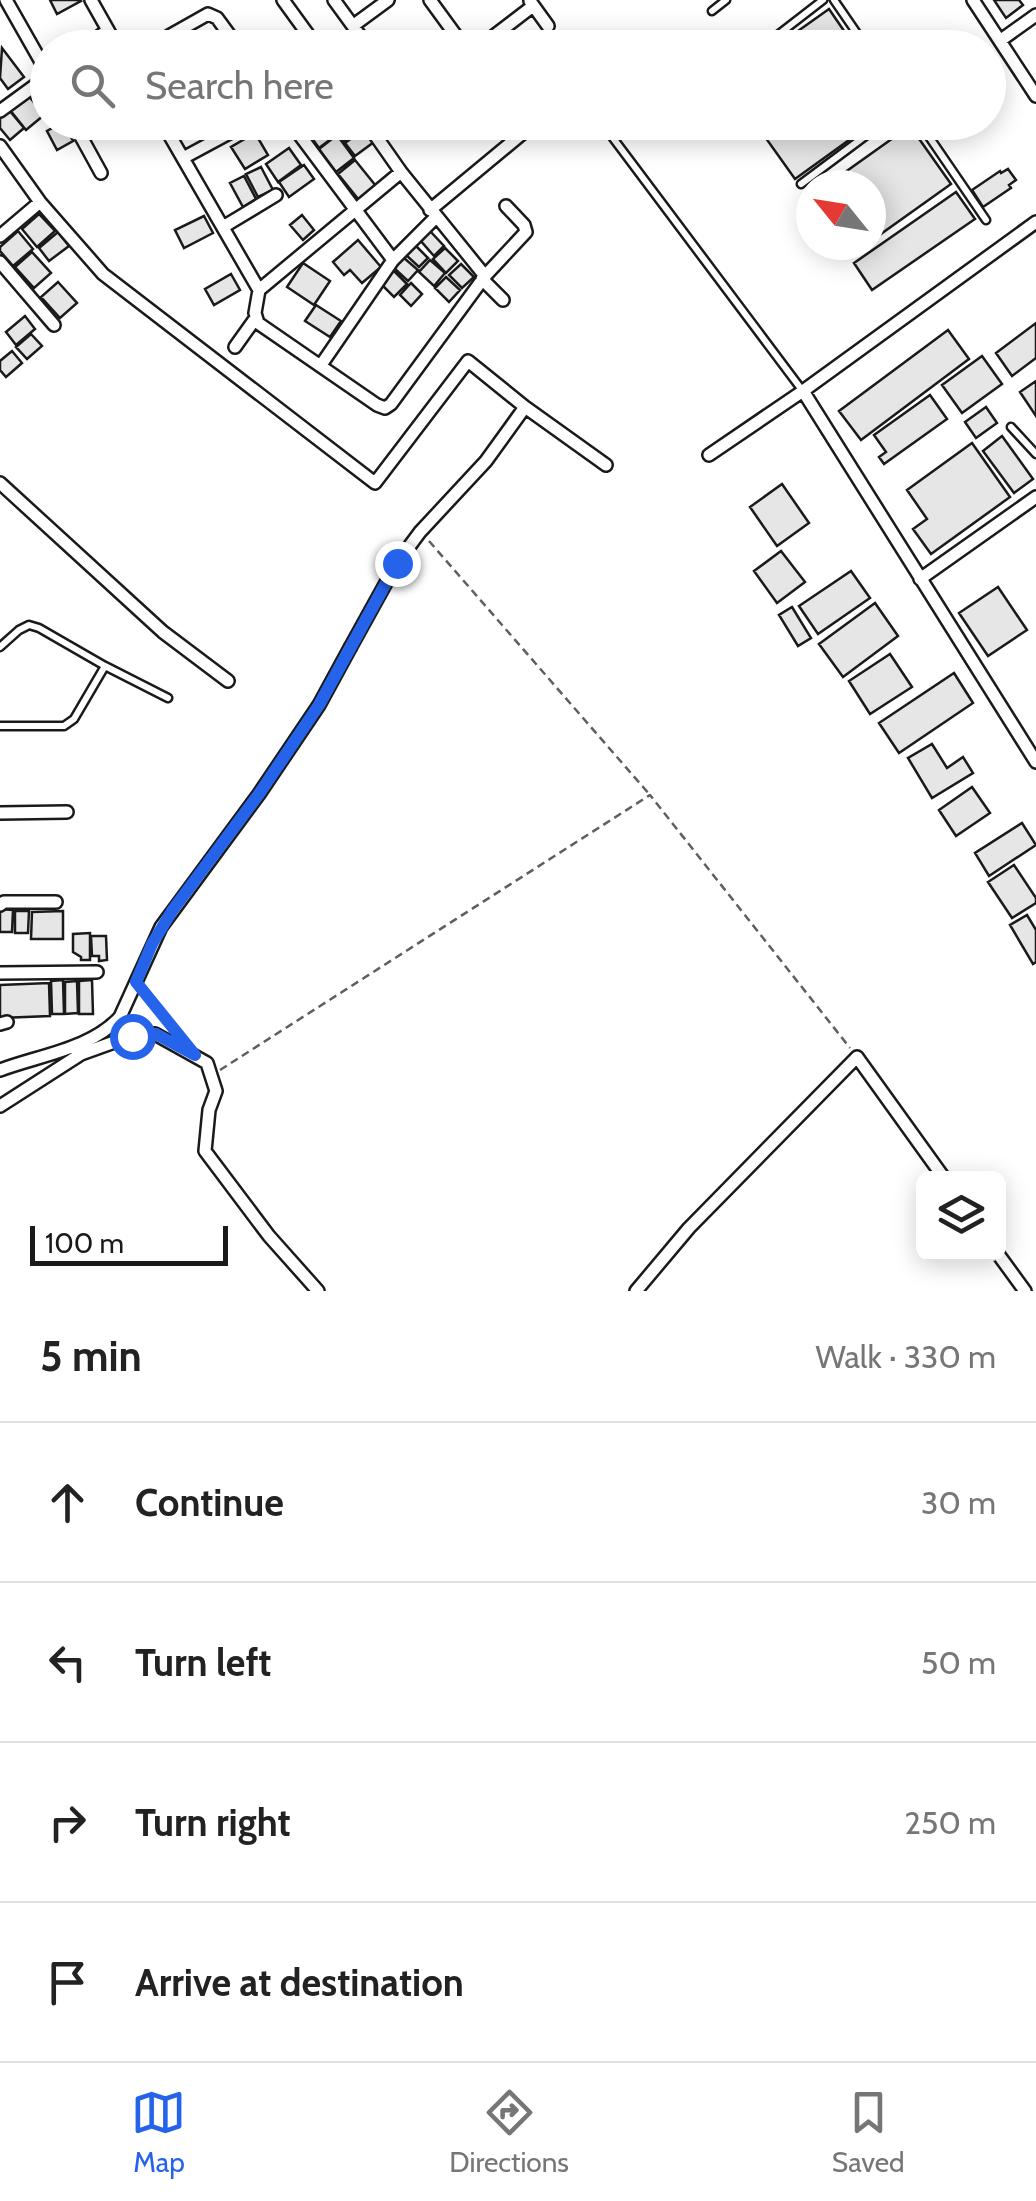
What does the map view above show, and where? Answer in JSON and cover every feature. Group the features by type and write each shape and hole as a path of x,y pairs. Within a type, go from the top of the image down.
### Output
{"street":[{"path":"6,0 30,43"},
{"path":"91,0 108,30"},
{"path":"283,0 305,30"},
{"path":"334,0 357,30"},
{"path":"354,25 388,0"},
{"path":"430,0 452,30"},
{"path":"973,0 994,30"},
{"path":"499,30 531,3 548,26"},
{"path":"180,30 208,14 225,30"},
{"path":"1006,36 1036,14"},
{"path":"1006,48 1036,96"},
{"path":"0,112 30,89"},
{"path":"84,140 101,173"},
{"path":"172,140 259,290 255,318 235,348"},
{"path":"182,158 217,140"},
{"path":"303,140 392,260"},
{"path":"379,140 503,300"},
{"path":"321,366 392,260 433,214 516,140"},
{"path":"0,146 40,202 103,274 375,483 468,361 606,465"},
{"path":"259,290 401,172"},
{"path":"222,227 276,196"},
{"path":"0,236 40,202"},
{"path":"255,318 385,408 483,278 526,232 506,206"},
{"path":"709,455 1036,222"},
{"path":"0,262 54,325"},
{"path":"803,391 1036,762"},
{"path":"0,1070 90,1040 120,1017 161,928 319,705 397,563 420,532 486,461 525,406"},
{"path":"0,483 163,632 228,681"},
{"path":"920,580 1036,497"},
{"path":"0,813 67,812"},
{"path":"0,905 56,902"},
{"path":"0,974 97,972"},
{"path":"0,1106 81,1054 132,1036 156,1034 195,1055 207,1063 216,1091 209,1110 205,1151 318,1291"},
{"path":"636,1291 689,1228 857,1057 939,1171"},
{"path":"1003,1261 1024,1291"}],"lane":[{"path":"712,11 726,0"},
{"path":"784,30 823,0"},
{"path":"834,0 855,30"},
{"path":"615,140 803,391"},
{"path":"820,170 860,140"},
{"path":"931,140 986,220"},
{"path":"1012,426 1036,454"},
{"path":"0,648 29,625 168,698"},
{"path":"0,726 64,726 74,719 105,666"}],"path":[{"path":"420,532 650,796 857,1057"},
{"path":"205,872 258,788"},
{"path":"211,1076 650,796"},
{"path":"136,982 195,1055"}],"building":[{"path":"50,0 80,0 81,1 57,14"},
{"path":"994,0 1019,0 1023,5 1006,18"},
{"path":"829,9 843,30 799,30"},
{"path":"2,48 24,77 8,89 0,78"},
{"path":"28,95 30,127 26,130 10,110"},
{"path":"9,110 24,128 10,140 0,128 0,118"},
{"path":"52,140 72,140 73,141 57,150"},
{"path":"243,140 259,140 268,155 245,169 231,147"},
{"path":"313,140 330,140 319,148"},
{"path":"331,140 341,140 354,158 336,172 319,149"},
{"path":"349,140 374,142 355,156 345,143"},
{"path":"767,140 849,140 807,170 796,170 796,178"},
{"path":"890,140 920,140 951,184 886,230 886,170 848,170"},
{"path":"289,148 301,165 278,182 266,164"},
{"path":"355,160 376,186 359,200 338,174"},
{"path":"304,165 314,179 289,197 279,182"},
{"path":"261,167 273,190 258,197 246,174"},
{"path":"1008,169 1016,180 1009,185 1011,188 983,207 972,190"},
{"path":"244,176 256,199 243,207 230,183"},
{"path":"956,192 975,219 872,290 854,263 886,260 886,241"},
{"path":"39,214 55,231 37,247 22,229"},
{"path":"302,215 314,230 303,240 290,225"},
{"path":"204,216 213,233 184,248 175,230"},
{"path":"18,231 33,249 13,266 0,247"},
{"path":"430,231 444,246 434,256 420,240"},
{"path":"58,232 69,246 49,261 39,248"},
{"path":"358,240 381,267 362,283 350,270 344,275 333,262"},
{"path":"416,246 428,258 419,267 406,255"},
{"path":"445,248 458,261 446,273 433,259"},
{"path":"32,252 51,273 34,288 15,267"},
{"path":"404,258 418,270 408,281 394,268"},
{"path":"430,260 445,273 434,286 419,272"},
{"path":"303,263 330,281 314,305 287,287"},
{"path":"461,264 474,277 462,288 449,275"},
{"path":"392,269 407,284 394,297 379,282"},
{"path":"231,274 240,290 214,305 205,289"},
{"path":"446,277 460,290 449,302 435,288"},
{"path":"58,282 77,303 60,318 41,297"},
{"path":"411,283 422,294 411,306 400,295"},
{"path":"316,305 341,321 330,337 305,321"},
{"path":"25,316 35,329 16,345 6,332"},
{"path":"1036,323 1036,358 1012,376 996,353"},
{"path":"948,330 969,359 861,440 839,411"},
{"path":"31,334 42,346 27,359 16,347"},
{"path":"12,351 22,363 6,377 0,370 0,361"},
{"path":"982,356 1002,384 962,413 942,385"},
{"path":"1036,381 1036,416 1020,392"},
{"path":"930,395 947,419 884,464 879,457 886,452 874,435"},
{"path":"986,407 997,423 976,438 965,422"},
{"path":"1002,436 1033,479 1014,493 983,451"},
{"path":"972,443 1010,497 931,554 913,529 927,519 907,490"},
{"path":"782,484 809,523 777,546 750,507"},
{"path":"781,551 805,582 777,603 754,571"},
{"path":"851,571 870,598 818,634 799,606"},
{"path":"998,587 1027,630 988,656 959,613"},
{"path":"875,603 898,636 843,677 819,644"},
{"path":"792,607 811,638 798,646 779,615"},
{"path":"890,654 912,687 870,714 849,681"},
{"path":"954,673 973,703 899,753 879,723"},
{"path":"932,744 947,768 963,757 973,773 932,798 908,758"},
{"path":"972,787 990,813 956,836 939,810"},
{"path":"1022,823 1036,845 989,876 975,853"},
{"path":"1014,865 1036,903 1012,918 988,882"},
{"path":"0,909 13,910 12,932 0,932"},
{"path":"15,911 29,911 28,933 15,933"},
{"path":"63,911 63,939 31,939 32,912"},
{"path":"1027,915 1036,930 1033,964 1010,925"},
{"path":"90,933 90,960 81,960 73,952 73,934"},
{"path":"91,936 106,936 107,960 99,961 99,956 92,956"},
{"path":"63,980 64,1014 52,1014 51,981"},
{"path":"92,980 93,1014 79,1014 79,981"},
{"path":"77,981 78,1013 65,1014 65,982"},
{"path":"49,983 50,1016 0,1018 0,985"}],"route":[{"path":"132,1036 156,1034 195,1055 136,982 172,911 319,705 397,563"}]}
